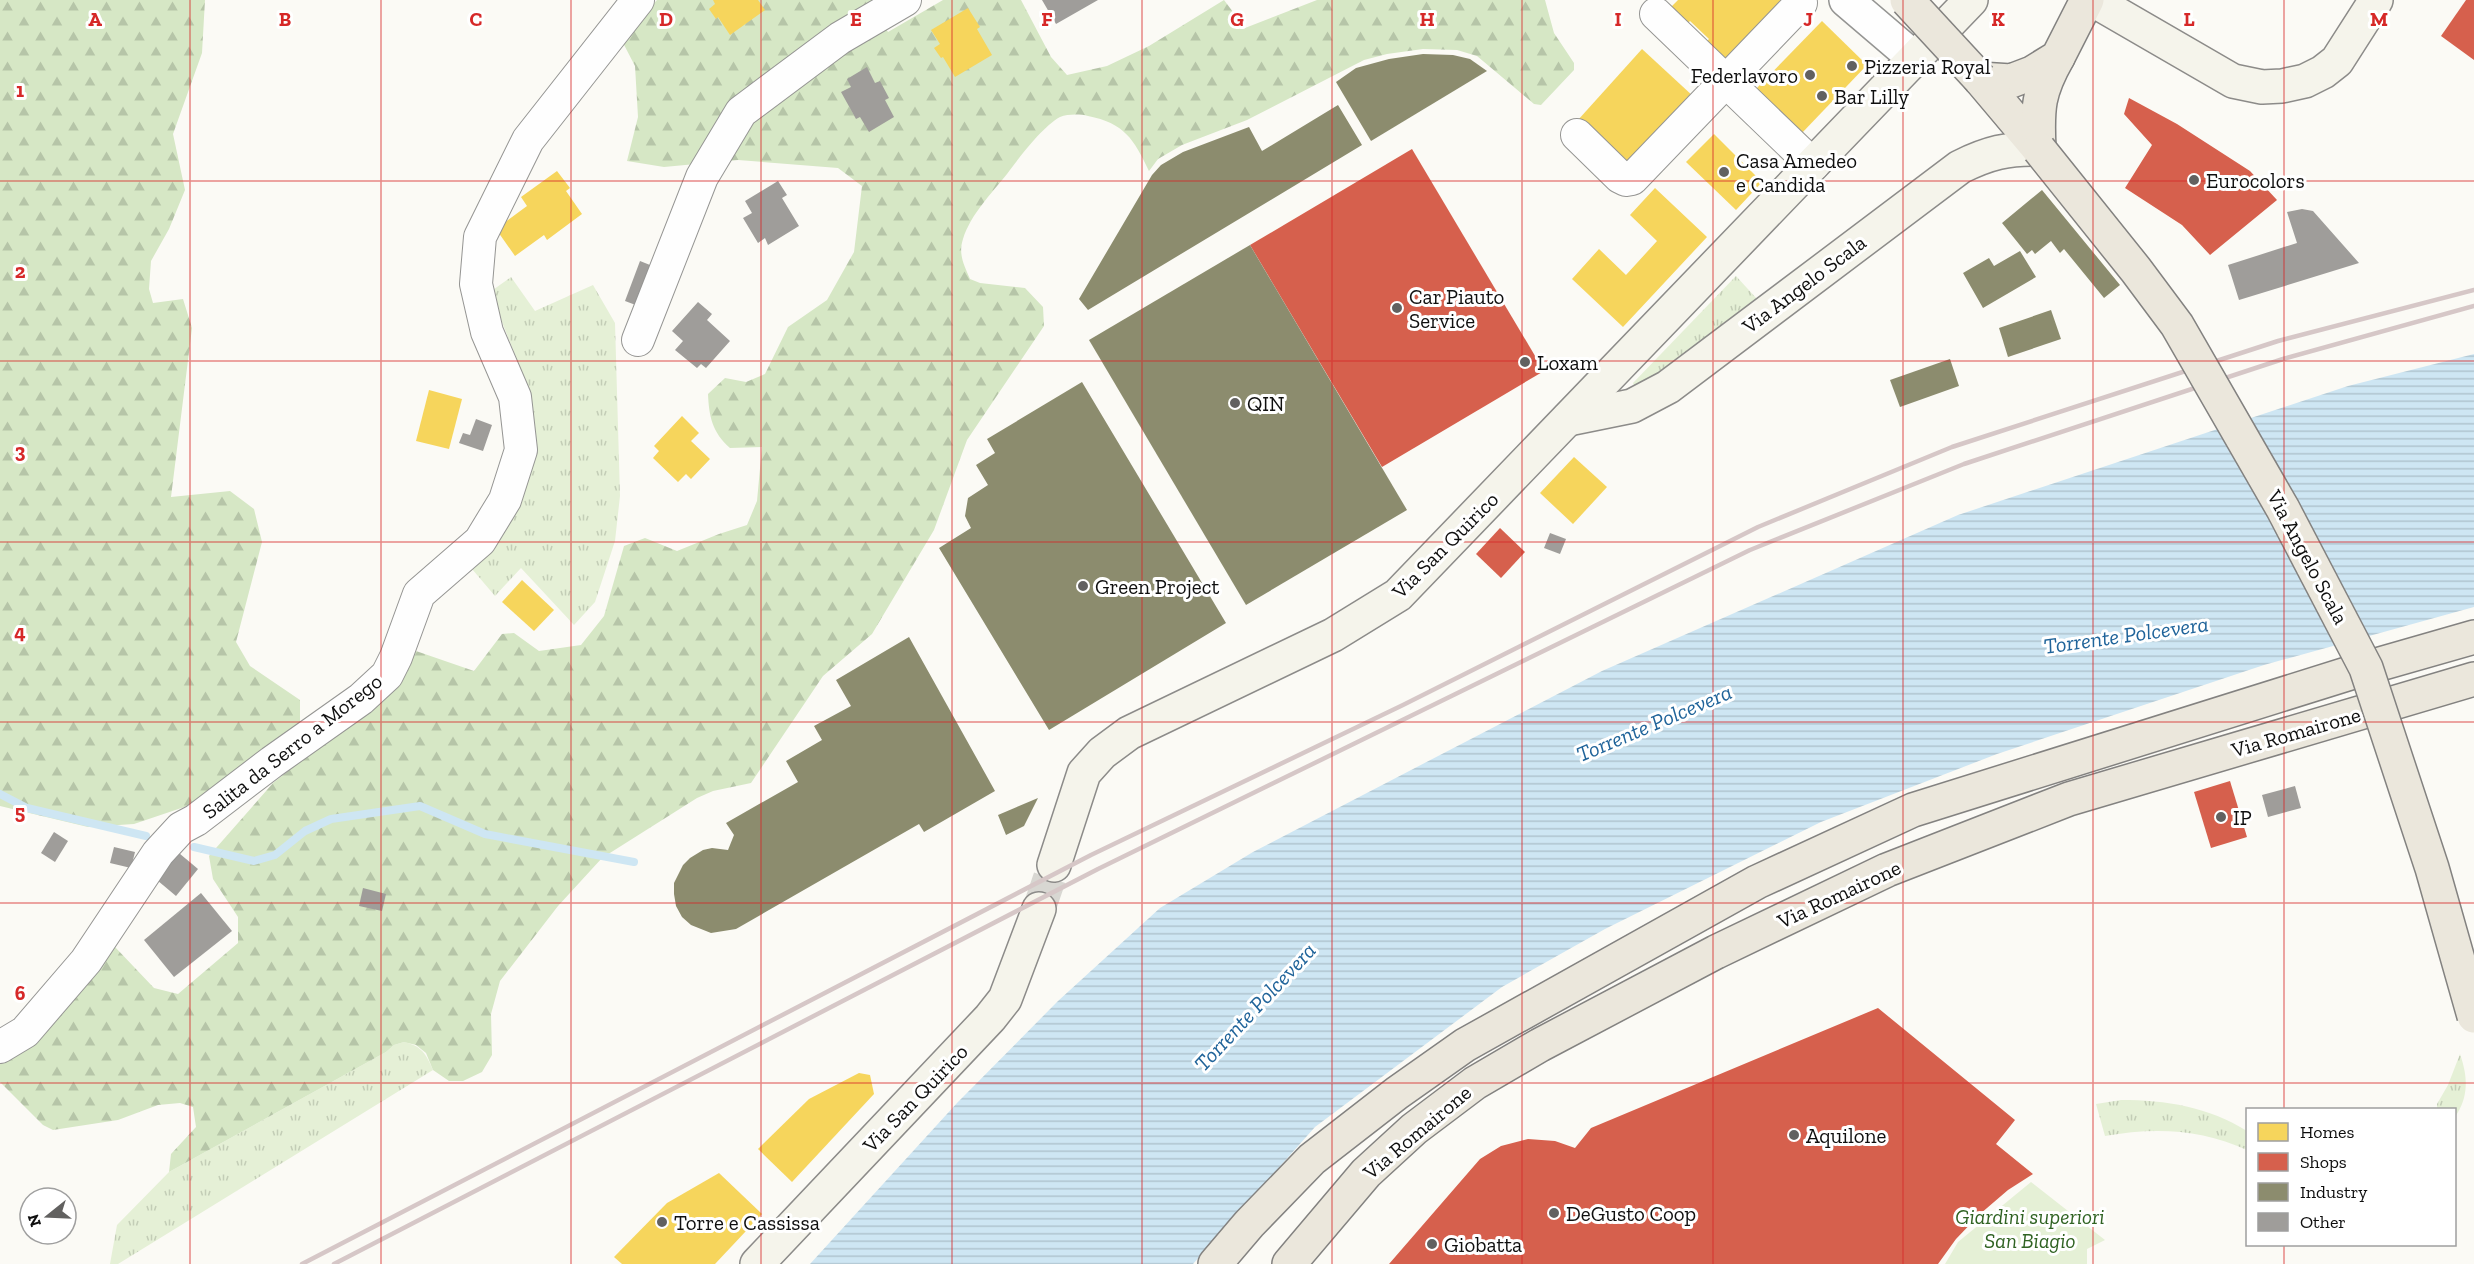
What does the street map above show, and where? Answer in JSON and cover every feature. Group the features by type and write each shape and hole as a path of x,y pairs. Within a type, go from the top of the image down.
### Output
{"main road":[{"name":"Via Angelo Scala","path":"1907,0 1980,79 2039,149 2177,325 2283,508 2366,668 2432,868 2474,1016"},
{"name":"Via San Quirico","path":"1054,865 1084,773 1102,753 1130,733 1333,634 1398,595 1971,0"},
{"path":"2039,149 2038,102 2045,79 2087,0"},
{"path":"2093,0 2233,81 2262,87 2283,86 2305,81 2323,72 2337,61 2376,0"},
{"path":"1980,79 2011,81 2058,57"},
{"name":"Via Angelo Scala","path":"1568,419 1632,406 1668,387 1960,167 1976,159 2011,148 2039,149"},
{"path":"1215,1264 1249,1224 1312,1159 1397,1093 1465,1045 1757,882 1913,810 2366,668 2474,637"},
{"name":"Via Romairone","path":"1289,1264 1366,1173 1414,1128 1476,1083 1540,1045 1716,952 1887,870 2069,799 2474,679"},
{"name":"Via San Quirico","path":"757,1264 990,1018 1005,999 1039,909"}],"street":[{"name":"Salita da Serro a Morego","path":"0,1047 25,1032 86,961 158,853 182,828 368,693 387,675 419,594 480,541 505,500 521,450 515,397 487,332 476,285 480,237 528,140 638,0"},
{"path":"638,340 702,177 741,112 840,38 905,0"},
{"path":"1846,0 1914,58"},
{"path":"1577,135 1620,177 1626,180 1632,179 1801,3"},
{"path":"1656,14 1813,165"}],"green space":[{"path":"0,0 205,0 202,53 173,134 185,190 169,229 151,261 149,289 153,303 183,299 192,328 171,497 230,491 254,509 262,542 236,642 250,666 300,700 300,729 205,800 134,824 88,827 0,806"},
{"path":"657,0 885,0 872,8 888,32 943,0 1021,0 1051,57 1067,75 1107,66 1149,46 1224,0 1245,28 1317,0 1545,0 1554,33 1574,63 1574,70 1541,105 1534,104 1477,56 1457,50 1423,49 1387,54 1364,60 1247,120 1182,145 1158,159 1149,171 1133,141 1111,123 1085,115 1060,117 1031,143 982,205 971,221 961,250 970,279 980,283 1025,288 1043,307 1044,326 967,440 934,530 872,634 823,676 751,783 713,791 697,798 602,858 558,906 500,981 491,1014 492,1055 482,1072 463,1081 449,1081 433,1070 426,1053 416,1045 404,1042 394,1045 386,1052 169,1172 171,1154 196,1127 193,1107 180,1103 158,1105 118,1120 53,1130 43,1125 0,1082 0,1060 103,954 115,947 154,988 178,994 238,943 238,917 213,879 209,856 273,783 385,694 416,651 474,671 502,634 514,633 539,651 581,645 604,616 624,546 645,538 677,551 747,525 757,501 762,447 730,448 715,430 709,409 708,394 725,378 746,382 765,374 788,327 827,300 854,252 862,186 838,168 738,160 664,167 627,161 638,117 635,66 621,39"},
{"path":"1736,276 1757,299 1653,386 1635,388 1633,383"},
{"path":"511,277 535,311 593,285 615,323 620,496 615,541 595,602 574,625 521,568 495,596 472,569 489,550 535,452 530,392 490,292"},
{"path":"404,1042 423,1051 433,1070 118,1264 110,1264 117,1225 169,1172 386,1052 394,1045"},
{"path":"2460,1054 2465,1071 2466,1087 2463,1102 2456,1115 2456,1108 2437,1108"},
{"path":"2121,1100 2154,1101 2187,1106 2218,1116 2246,1130 2246,1150 2213,1138 2178,1132 2142,1131 2105,1136 2096,1104"},
{"name":"Giardini superiori San Biagio","path":"2031,1182 2105,1240 2087,1249 2087,1264 1945,1264 1958,1242"}],"water":[{"name":"Torrente Polcevera","path":"2474,354 2474,607 2264,665 1997,754 1821,822 1605,929 1502,987 1315,1127 1193,1264 810,1264 957,1103 1058,1001 1160,908 1253,852 1602,671 1958,515 2348,386"}],"building: Homes":[{"path":"713,0 758,0 765,10 730,35 718,17 716,19 709,9 715,4"},
{"path":"1678,0 1782,0 1722,62 1703,45 1709,39 1690,21 1685,26 1668,10"},
{"path":"968,8 980,27 977,29 992,55 955,77 943,57 941,58 934,48 940,44 931,30"},
{"path":"1822,21 1867,65 1801,134 1755,90"},
{"path":"1642,49 1694,97 1630,167 1578,120"},
{"name":"Casa Amedeo e Candida","path":"1714,134 1762,182 1736,210 1686,162"},
{"path":"557,171 570,188 566,191 582,214 547,240 544,235 515,256 496,229 527,206 521,197"},
{"path":"1655,188 1707,237 1623,327 1572,279 1599,249 1626,275 1657,241 1630,215"},
{"path":"429,390 462,399 449,449 416,441"},
{"path":"682,416 699,433 691,441 710,459 691,479 686,474 678,482 653,458 659,451 654,446"},
{"path":"1574,457 1607,487 1573,524 1540,493"},
{"path":"522,580 554,610 534,631 502,602"},
{"path":"859,1073 870,1075 874,1094 792,1182 758,1149 809,1099"},
{"path":"719,1173 762,1214 715,1264 622,1264 614,1257 667,1203"}],"building: Shops":[{"path":"2466,0 2474,0 2474,60 2441,36"},
{"name":"Eurocolors","path":"2129,98 2177,124 2250,171 2277,200 2210,255 2182,225 2125,188 2152,145 2124,114"},
{"name":"Car Piauto Service","path":"1412,149 1544,371 1382,467 1250,245"},
{"path":"1500,528 1525,552 1501,578 1476,554"},
{"name":"IP","path":"2230,781 2247,837 2211,848 2194,792"},
{"name":"Aquilone","path":"1878,1008 2015,1120 1996,1144 2033,1174 2008,1190 1980,1214 1956,1239 1938,1264 1389,1264 1480,1159 1501,1146 1528,1139 1555,1141 1575,1148 1591,1128"}],"building: Industry":[{"path":"1423,54 1453,55 1470,59 1487,71 1371,141 1336,82 1356,68 1389,59"},
{"path":"1338,105 1362,145 1088,310 1079,299 1152,175 1161,165 1183,152 1249,127 1262,151"},
{"path":"2042,190 2120,285 2104,298 2064,249 2060,253 2051,241 2035,254 2032,250 2027,254 2002,223"},
{"name":"QIN","path":"1250,245 1407,510 1246,605 1089,340"},
{"path":"2020,251 2036,277 1983,308 1963,273 1989,258 1994,266"},
{"path":"2051,310 2061,339 2008,357 1999,328"},
{"path":"1950,359 1959,386 1900,407 1890,380"},
{"name":"Green Project","path":"1082,382 1226,623 1049,730 939,548 971,528 965,516 968,498 988,485 976,465 995,453 987,439"},
{"path":"909,637 995,791 924,832 919,824 736,929 711,933 691,925 682,917 676,906 674,894 674,883 683,865 703,850 712,848 728,850 734,835 726,823 798,782 786,761 822,740 814,726 851,706 836,680"},
{"path":"1038,798 1024,826 1006,835 998,815"}],"building: Other":[{"path":"1042,0 1098,0 1056,24"},
{"path":"867,67 875,83 880,81 889,98 885,100 894,117 869,132 860,117 856,119 841,92 851,87 847,79"},
{"path":"778,181 787,195 782,198 799,226 768,245 765,238 758,243 743,218 752,213 745,201"},
{"path":"2302,209 2313,211 2359,263 2239,300 2228,265 2297,243 2287,212"},
{"path":"640,261 655,267 641,307 625,301"},
{"path":"698,302 712,314 707,320 730,341 706,368 701,364 697,368 675,350 683,341 672,331"},
{"path":"476,419 492,425 483,451 459,443 463,433 470,435"},
{"path":"1550,533 1566,539 1560,554 1544,548"},
{"path":"2295,786 2301,808 2268,817 2262,795"},
{"path":"54,832 68,841 55,862 41,853"},
{"path":"114,847 135,852 131,868 110,863"},
{"path":"173,848 198,869 176,896 151,875"},
{"path":"363,888 386,894 382,911 359,906"},
{"path":"201,893 232,931 174,977 144,940"}],"waterway":[{"path":"0,794 27,808 146,836"},
{"path":"194,847 254,861 275,855 305,831 331,819 420,806 485,834 634,862"}],"tunnel":[{"path":"1039,909 1054,865"}],"railway":[{"path":"302,1264 1091,855 1403,705 1758,527 1952,447 2278,341 2474,290"},
{"path":"334,1264 1098,869 1750,550 1964,464 2283,359 2474,306"}],"place":[{"name":"Pizzeria Royal","path":"1852,66"},
{"name":"Federlavoro","path":"1810,75"},
{"name":"Bar Lilly","path":"1822,96"},
{"name":"Casa Amedeo e Candida","path":"1724,172"},
{"name":"Eurocolors","path":"2194,180"},
{"name":"Car Piauto Service","path":"1397,308"},
{"name":"Loxam","path":"1525,362"},
{"name":"QIN","path":"1235,403"},
{"name":"Green Project","path":"1083,586"},
{"name":"IP","path":"2221,817"},
{"name":"Aquilone","path":"1794,1135"},
{"name":"DeGusto Coop","path":"1554,1213"},
{"name":"Torre e Cassissa","path":"662,1222"},
{"name":"Giobatta","path":"1432,1244"}]}
